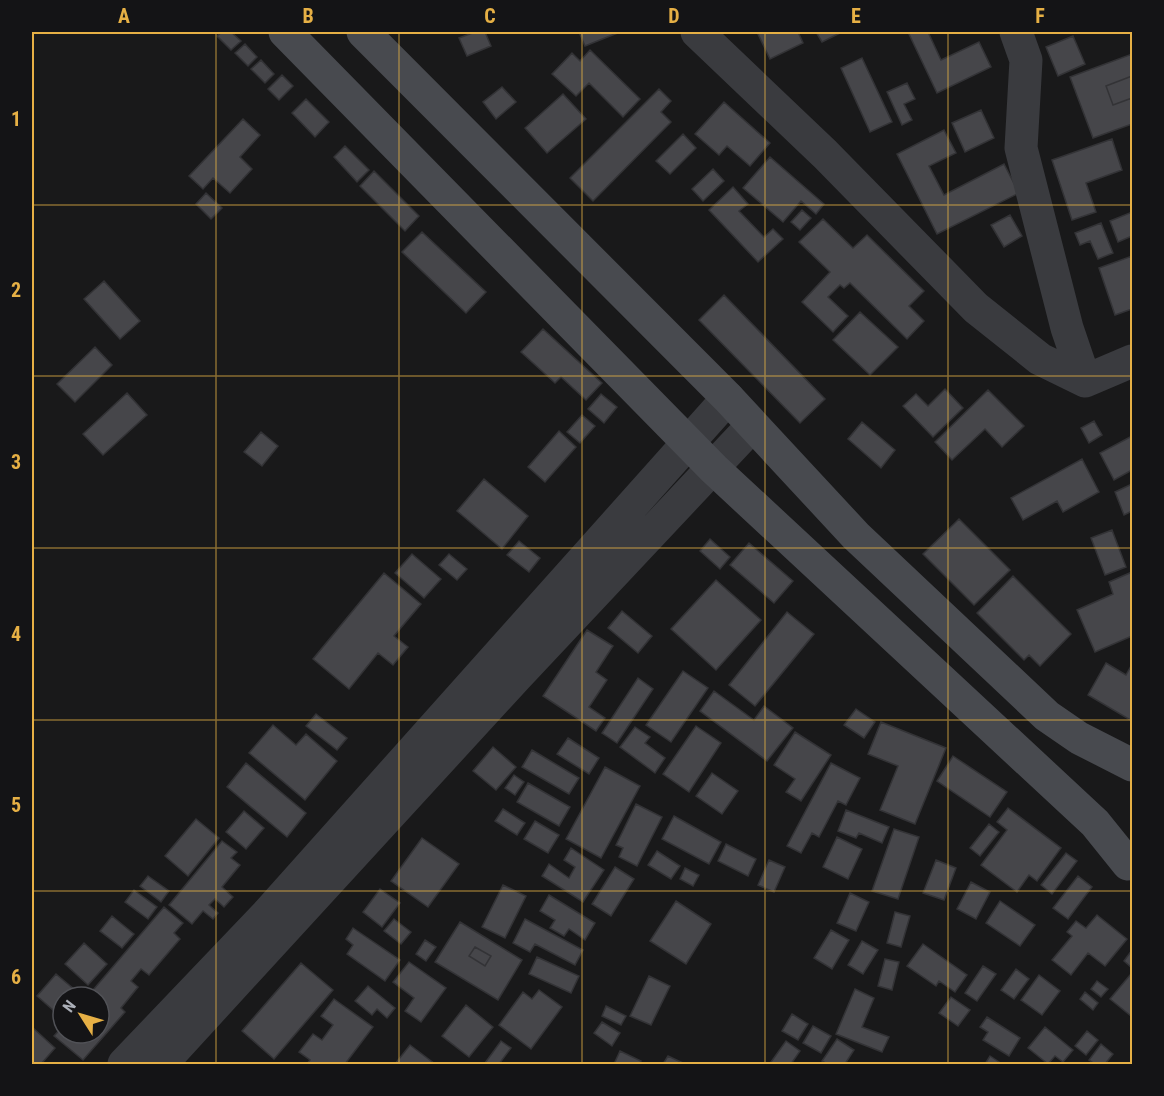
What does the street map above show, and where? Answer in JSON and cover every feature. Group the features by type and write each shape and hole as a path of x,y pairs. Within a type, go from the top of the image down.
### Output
{"main road":[{"path":"285,32 714,469 1095,824 1131,864"},
{"path":"363,32 728,398 855,536 1038,708 1078,738 1132,765"}],"street":[{"path":"697,32 738,74 825,154 976,308 1040,359 1084,381 1132,361"},
{"path":"1016,32 1026,60 1021,148 1067,328 1084,381"},
{"path":"124,1065 268,913 728,398"},
{"path":"161,1065 517,676 752,426"}],"building":[{"path":"222,32 231,32 241,41 231,50 217,36"},
{"path":"475,32 485,32 491,46 467,56 459,38"},
{"path":"579,32 620,32 585,46"},
{"path":"757,32 798,32 803,43 770,59"},
{"path":"816,32 842,32 822,42"},
{"path":"908,32 928,32 941,60 979,42 991,67 937,93"},
{"path":"1073,36 1085,64 1058,76 1046,47"},
{"path":"245,44 257,57 248,66 235,53"},
{"path":"590,50 640,99 623,117 589,83 576,96 552,74 572,53 580,61"},
{"path":"1132,54 1132,76 1106,86 1113,105 1132,98 1132,124 1093,138 1070,77"},
{"path":"862,58 892,122 870,132 841,68"},
{"path":"261,60 274,74 265,83 251,69"},
{"path":"282,75 293,86 279,100 268,89"},
{"path":"1132,76 1132,98 1113,105 1106,86"},
{"path":"907,83 915,99 904,104 912,120 902,125 887,92"},
{"path":"502,87 516,102 496,119 483,102"},
{"path":"659,89 671,101 661,112 671,122 593,201 570,178"},
{"path":"563,94 586,119 547,153 525,128"},
{"path":"306,99 329,122 315,137 292,113"},
{"path":"724,102 770,143 750,166 727,146 719,155 695,134"},
{"path":"981,110 994,138 965,152 952,123"},
{"path":"243,119 260,135 240,157 252,169 230,193 213,178 203,189 189,176"},
{"path":"944,130 956,153 929,166 944,195 1004,164 1019,193 937,234 897,154"},
{"path":"683,134 696,148 670,174 656,161"},
{"path":"1112,139 1122,170 1086,183 1096,212 1072,220 1052,160"},
{"path":"345,146 369,170 357,182 334,157"},
{"path":"770,157 824,204 816,214 801,201 783,222 743,188"},
{"path":"713,169 724,181 703,201 692,189"},
{"path":"374,171 419,216 405,231 360,186"},
{"path":"733,187 748,204 739,211 764,237 773,229 783,239 758,262 709,210"},
{"path":"206,193 222,208 211,219 196,204"},
{"path":"802,210 811,218 800,230 791,222"},
{"path":"1132,212 1132,236 1118,242 1110,221"},
{"path":"1010,215 1022,236 1004,247 991,225"},
{"path":"823,219 853,248 867,235 924,291 909,306 924,321 907,339 850,283 844,288 840,285 828,297 848,316 833,332 802,302 830,272 799,242"},
{"path":"1101,223 1113,253 1098,259 1090,241 1080,245 1075,233"},
{"path":"422,232 486,292 466,313 402,252"},
{"path":"1132,256 1132,309 1115,315 1099,268"},
{"path":"104,281 140,321 120,339 84,299"},
{"path":"724,295 825,399 800,423 699,320"},
{"path":"860,312 898,347 870,375 833,340"},
{"path":"543,329 602,383 586,400 561,377 555,383 521,352"},
{"path":"95,347 112,365 75,402 57,384"},
{"path":"945,389 963,408 933,437 903,406 916,394 928,406"},
{"path":"988,390 1024,426 1002,447 985,429 952,460 935,442"},
{"path":"127,393 147,415 103,455 83,434"},
{"path":"601,394 617,407 604,423 588,409"},
{"path":"582,415 595,426 580,443 567,432"},
{"path":"1094,421 1102,435 1089,443 1081,428"},
{"path":"862,422 895,450 881,468 848,439"},
{"path":"559,431 576,447 545,482 528,467"},
{"path":"261,432 278,446 262,466 244,452"},
{"path":"1132,436 1132,470 1114,480 1100,453"},
{"path":"1082,459 1099,492 1063,512 1057,501 1023,520 1011,498"},
{"path":"484,479 528,516 502,549 457,511"},
{"path":"1132,484 1132,511 1124,515 1115,492"},
{"path":"959,519 1010,570 974,605 923,554"},
{"path":"1112,530 1126,567 1105,575 1091,538"},
{"path":"710,539 730,557 720,569 700,551"},
{"path":"519,541 540,558 529,572 507,555"},
{"path":"749,543 793,581 774,603 730,565"},
{"path":"412,554 441,579 424,598 395,573"},
{"path":"449,554 467,569 457,580 439,565"},
{"path":"1132,572 1132,636 1095,652 1077,610 1113,594 1109,582"},
{"path":"384,573 421,604 394,636 408,647 393,665 378,653 349,689 313,659"},
{"path":"1013,576 1071,634 1040,666 1029,655 1024,660 977,613"},
{"path":"716,580 761,620 716,670 671,629"},
{"path":"622,611 652,636 638,653 608,628"},
{"path":"787,612 814,634 755,706 729,685"},
{"path":"587,630 613,646 596,672 607,680 589,707 605,718 596,731 543,696"},
{"path":"1106,663 1126,675 1132,664 1132,721 1088,695"},
{"path":"683,671 708,688 671,742 646,725"},
{"path":"638,678 653,689 617,743 602,733"},
{"path":"714,691 754,720 764,706 793,728 767,761 700,711"},
{"path":"856,709 875,722 864,738 844,725"},
{"path":"316,714 347,738 337,750 306,726"},
{"path":"881,722 946,748 915,824 880,810 898,766 868,754"},
{"path":"273,725 296,745 306,734 337,761 305,800 249,753"},
{"path":"696,726 721,743 689,792 663,774"},
{"path":"635,727 650,737 645,743 665,758 655,773 620,747"},
{"path":"795,732 831,755 801,801 786,792 795,779 774,765"},
{"path":"568,738 599,758 589,774 557,754"},
{"path":"493,747 516,767 496,790 473,771"},
{"path":"532,750 579,778 569,794 522,767"},
{"path":"953,756 1007,792 990,817 937,781"},
{"path":"246,763 306,813 287,837 227,787"},
{"path":"831,763 860,778 846,805 838,801 819,837 812,833 801,853 787,846"},
{"path":"605,767 640,786 601,858 566,839"},
{"path":"712,773 738,791 722,814 696,796"},
{"path":"514,775 524,782 515,795 505,788"},
{"path":"528,783 570,807 559,826 517,802"},
{"path":"636,804 662,817 637,866 619,857 623,848 616,845"},
{"path":"1008,808 1061,848 1037,881 1029,875 1017,892 981,865 1007,830 997,822"},
{"path":"503,809 525,823 517,835 495,821"},
{"path":"846,810 889,827 882,843 859,833 856,838 838,831"},
{"path":"244,811 264,828 246,849 226,832"},
{"path":"674,816 721,842 709,864 662,839"},
{"path":"196,819 219,838 188,876 165,856"},
{"path":"535,821 559,835 548,853 524,839"},
{"path":"989,824 999,832 980,856 970,848"},
{"path":"894,829 919,837 898,899 872,891"},
{"path":"837,837 862,849 848,879 823,867"},
{"path":"422,838 459,864 428,907 391,881"},
{"path":"222,841 237,852 231,858 240,865 222,887 233,897 224,907 215,899 209,905 218,913 213,919 203,911 192,924 169,905"},
{"path":"726,844 756,859 748,876 718,861"},
{"path":"571,848 604,870 583,902 542,876 549,864 569,878 575,867 564,860"},
{"path":"657,851 680,866 671,879 648,865"},
{"path":"1066,853 1077,861 1052,894 1041,885"},
{"path":"769,860 785,867 774,892 758,885"},
{"path":"936,860 956,868 944,900 923,893"},
{"path":"615,867 634,879 611,916 592,904"},
{"path":"685,868 699,875 693,886 680,879"},
{"path":"148,876 169,891 161,902 140,886"},
{"path":"1078,876 1092,887 1068,919 1053,908"},
{"path":"971,882 990,892 976,919 957,909"},
{"path":"503,885 526,896 505,938 482,927"},
{"path":"380,889 400,903 382,927 363,912"},
{"path":"134,890 157,907 148,919 125,902"},
{"path":"850,893 869,902 856,931 837,923"},
{"path":"549,895 595,923 585,940 569,929 564,936 550,928 555,920 540,911"},
{"path":"676,901 711,924 686,964 650,941"},
{"path":"1000,901 1035,925 1020,946 986,923"},
{"path":"164,907 183,923 174,933 180,939 149,975 141,969 131,981 138,987 121,1008 125,1012 111,1028 111,985 97,985"},
{"path":"895,912 910,916 901,947 887,943"},
{"path":"1097,915 1127,939 1105,966 1088,953 1071,975 1052,960 1072,936 1067,932 1076,921 1086,928"},
{"path":"112,916 134,934 122,948 100,931"},
{"path":"394,919 411,932 401,944 384,931"},
{"path":"525,919 583,950 575,965 535,944 530,952 513,943"},
{"path":"460,922 522,960 498,1000 435,962","holes":["475,947 491,956 485,966 469,956"]},
{"path":"353,928 400,960 385,981 347,954 353,945 346,939"},
{"path":"831,930 849,940 832,969 814,958"},
{"path":"425,940 436,947 426,961 416,954"},
{"path":"862,941 878,950 863,974 848,965"},
{"path":"84,943 107,964 88,985 65,964"},
{"path":"923,944 967,975 955,992 939,981 936,986 907,966"},
{"path":"475,947 491,956 485,966 469,956"},
{"path":"1132,950 1132,968 1124,961"},
{"path":"537,957 579,976 571,993 529,974"},
{"path":"885,959 899,962 892,990 878,986"},
{"path":"409,962 446,988 421,1022 405,1011 414,998 393,982"},
{"path":"301,963 333,990 274,1059 242,1031"},
{"path":"983,966 996,974 977,1001 965,993"},
{"path":"1016,969 1029,979 1014,999 1001,990"},
{"path":"56,974 69,985 51,985 51,1008 37,996"},
{"path":"1039,975 1060,991 1042,1015 1021,1000"},
{"path":"1130,975 1132,977 1131,1016 1110,999"},
{"path":"649,976 670,986 651,1025 630,1016"},
{"path":"1097,981 1108,989 1101,997 1091,989"},
{"path":"368,986 395,1008 387,1018 377,1009 372,1015 355,1001"},
{"path":"855,989 874,998 862,1027 889,1037 882,1052 836,1034"},
{"path":"539,990 562,1007 531,1049 499,1025 523,992 532,999"},
{"path":"1085,992 1098,1003 1093,1010 1080,999"},
{"path":"951,997 970,1010 958,1026 939,1013"},
{"path":"334,999 373,1027 345,1064 307,1064 310,1060 299,1052 313,1034 322,1040 333,1025 321,1016"},
{"path":"466,1005 493,1027 469,1057 442,1036"},
{"path":"606,1006 626,1016 621,1025 602,1016"},
{"path":"792,1014 808,1024 798,1040 782,1031"},
{"path":"987,1017 1020,1038 1009,1056 983,1040 988,1032 980,1027"},
{"path":"602,1022 620,1033 612,1046 594,1033"},
{"path":"813,1026 831,1036 821,1053 803,1043"},
{"path":"32,1027 55,1048 41,1064 32,1064"},
{"path":"1045,1027 1073,1050 1063,1062 1055,1056 1048,1064 1028,1048"},
{"path":"1087,1031 1098,1040 1086,1055 1075,1046"},
{"path":"837,1039 854,1050 845,1064 827,1064 822,1061"},
{"path":"501,1041 511,1048 499,1064 485,1063"},
{"path":"786,1041 800,1051 791,1064 771,1062"},
{"path":"1101,1044 1113,1054 1105,1064 1095,1064 1089,1060"},
{"path":"65,1045 96,1045 83,1060"},
{"path":"410,1045 435,1064 395,1064"},
{"path":"620,1051 641,1061 639,1064 614,1064"},
{"path":"668,1056 685,1064 663,1064"},
{"path":"990,1056 1002,1064 985,1064"}]}
